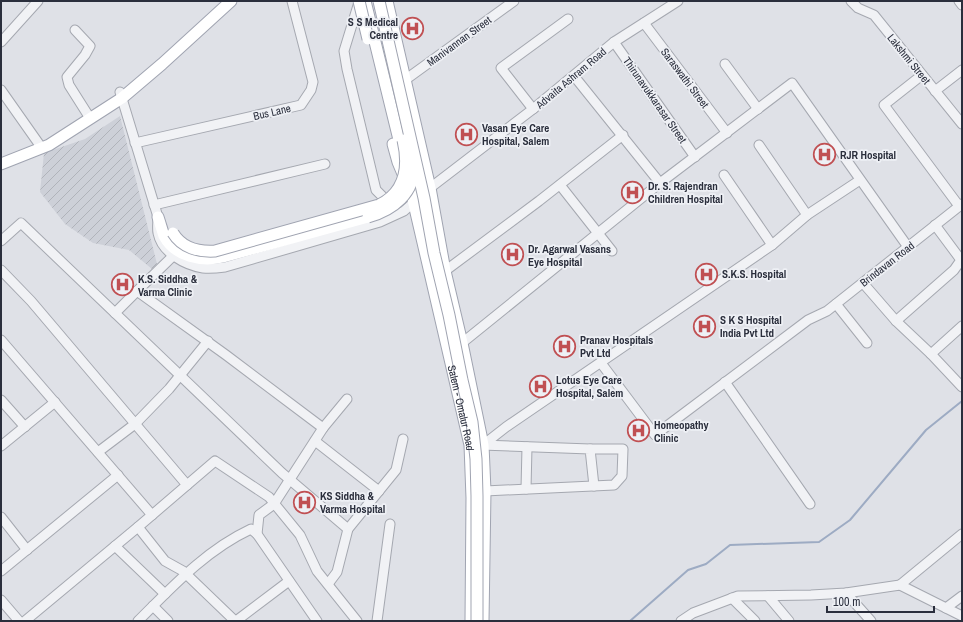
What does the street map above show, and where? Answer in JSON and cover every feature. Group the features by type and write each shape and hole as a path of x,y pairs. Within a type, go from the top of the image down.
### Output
{"main road":[{"path":"1,158 57,136 121,95 182,40 220,1"},
{"path":"1,164 49,145 121,95 162,64 231,1"},
{"path":"359,1 398,162 415,205"},
{"path":"364,1 415,205"},
{"path":"169,235 193,249 200,251 215,251 370,209 384,203 397,192 405,172 406,154 371,1"},
{"path":"379,1 472,422 476,459 477,496 477,621"},
{"path":"387,1 430,188 445,271 462,342 482,445 485,491 483,621"},
{"path":"158,218 168,226 169,235 174,247 187,255 200,259 214,259 380,214 395,205 407,191 413,174 413,152"},
{"name":"Salem - Omalur Road","path":"415,205 470,445 472,498 470,621"}],"street":[{"path":"2,37 38,1"},
{"name":"Bus Lane","path":"135,143 301,105 311,90 313,82 292,1"},
{"path":"359,1 344,51 347,69 376,190 390,205 404,211"},
{"name":"Manivannan Street","path":"405,80 514,1"},
{"name":"Advaita Ashram Road","path":"415,205 430,188 533,109 614,42 678,1"},
{"name":"Lakshmi Street","path":"851,1 858,8 874,15 962,124"},
{"path":"959,1 962,5"},
{"path":"533,109 501,68 568,20"},
{"name":"Saraswathi Street","path":"644,23 726,133"},
{"path":"75,30 90,46 67,78 69,85 88,115"},
{"name":"Thirunavukkarasar Street","path":"614,42 695,157"},
{"path":"725,64 758,109"},
{"path":"935,91 962,70"},
{"path":"922,75 884,105 961,205"},
{"path":"574,76 623,135 660,183"},
{"path":"462,342 660,183 792,83 908,247"},
{"path":"1,90 39,144"},
{"path":"121,95 158,218 158,233 162,245 173,256 189,265 205,269 225,267 380,222 415,205"},
{"path":"445,271 560,185 623,135"},
{"path":"759,145 808,215"},
{"path":"154,205 325,164"},
{"path":"724,174 772,245"},
{"path":"482,445 772,245 808,215 860,180"},
{"path":"560,185 612,251"},
{"name":"Brindavan Road","path":"601,363 655,435 808,320 827,311 961,205"},
{"path":"1,241 21,223 290,480 348,530"},
{"path":"896,321 954,270 961,260 935,225"},
{"path":"115,313 173,256"},
{"path":"1,270 31,301 187,485"},
{"path":"863,283 896,321 931,354 962,387"},
{"path":"137,291 208,341 323,428"},
{"path":"836,304 867,343"},
{"path":"931,354 962,326"},
{"path":"1,340 152,515"},
{"path":"98,452 135,424 169,389 208,341"},
{"path":"725,382 810,504"},
{"path":"257,534 259,515 274,504 323,428 347,399"},
{"path":"1,400 25,427"},
{"path":"1,446 55,402"},
{"path":"328,584 337,572 348,530 396,470 403,438"},
{"path":"315,441 379,491"},
{"path":"470,445 527,448 623,449 622,476 614,485 485,491"},
{"path":"526,489 527,448"},
{"path":"590,449 594,486"},
{"path":"24,621 215,461 269,497 300,534 317,571 353,619"},
{"path":"1,571 118,475"},
{"path":"1,517 27,550"},
{"path":"377,621 390,524"},
{"path":"138,527 165,561 186,573 236,621 289,581"},
{"path":"138,621 186,573 237,536 251,530 257,534 317,621"},
{"path":"680,621 692,613 738,596 846,594 900,585 962,534"},
{"path":"115,546 165,594"},
{"path":"900,585 962,616"},
{"path":"846,594 871,621"},
{"path":"768,596 789,621"},
{"path":"946,608 962,596"},
{"path":"732,598 755,621"},
{"path":"1,600 19,621"},
{"path":"153,606 168,621"}],"shaded area":[{"path":"120,116 157,264 152,269 129,250 93,243 65,224 40,192 44,153 85,139"}],"waterway":[{"path":"630,621 688,570 706,564 730,545 819,542 850,520 926,430 962,401"}],"place":[{"name":"S S Medical Centre","path":"413,28"},
{"name":"Vasan Eye Care Hospital, Salem","path":"466,134"},
{"name":"RJR Hospital","path":"824,155"},
{"name":"Dr. S. Rajendran Children Hospital","path":"633,192"},
{"name":"Dr. Agarwal Vasans Eye Hospital","path":"513,255"},
{"name":"S.K.S. Hospital","path":"706,274"},
{"name":"K.S. Siddha & Varma Clinic","path":"123,285"},
{"name":"S K S Hospital India Pvt Ltd","path":"704,326"},
{"name":"Pranav Hospitals Pvt Ltd","path":"565,346"},
{"name":"Lotus Eye Care Hospital, Salem","path":"540,386"},
{"name":"Homeopathy Clinic","path":"639,431"},
{"name":"KS Siddha & Varma Hospital","path":"305,502"}]}
